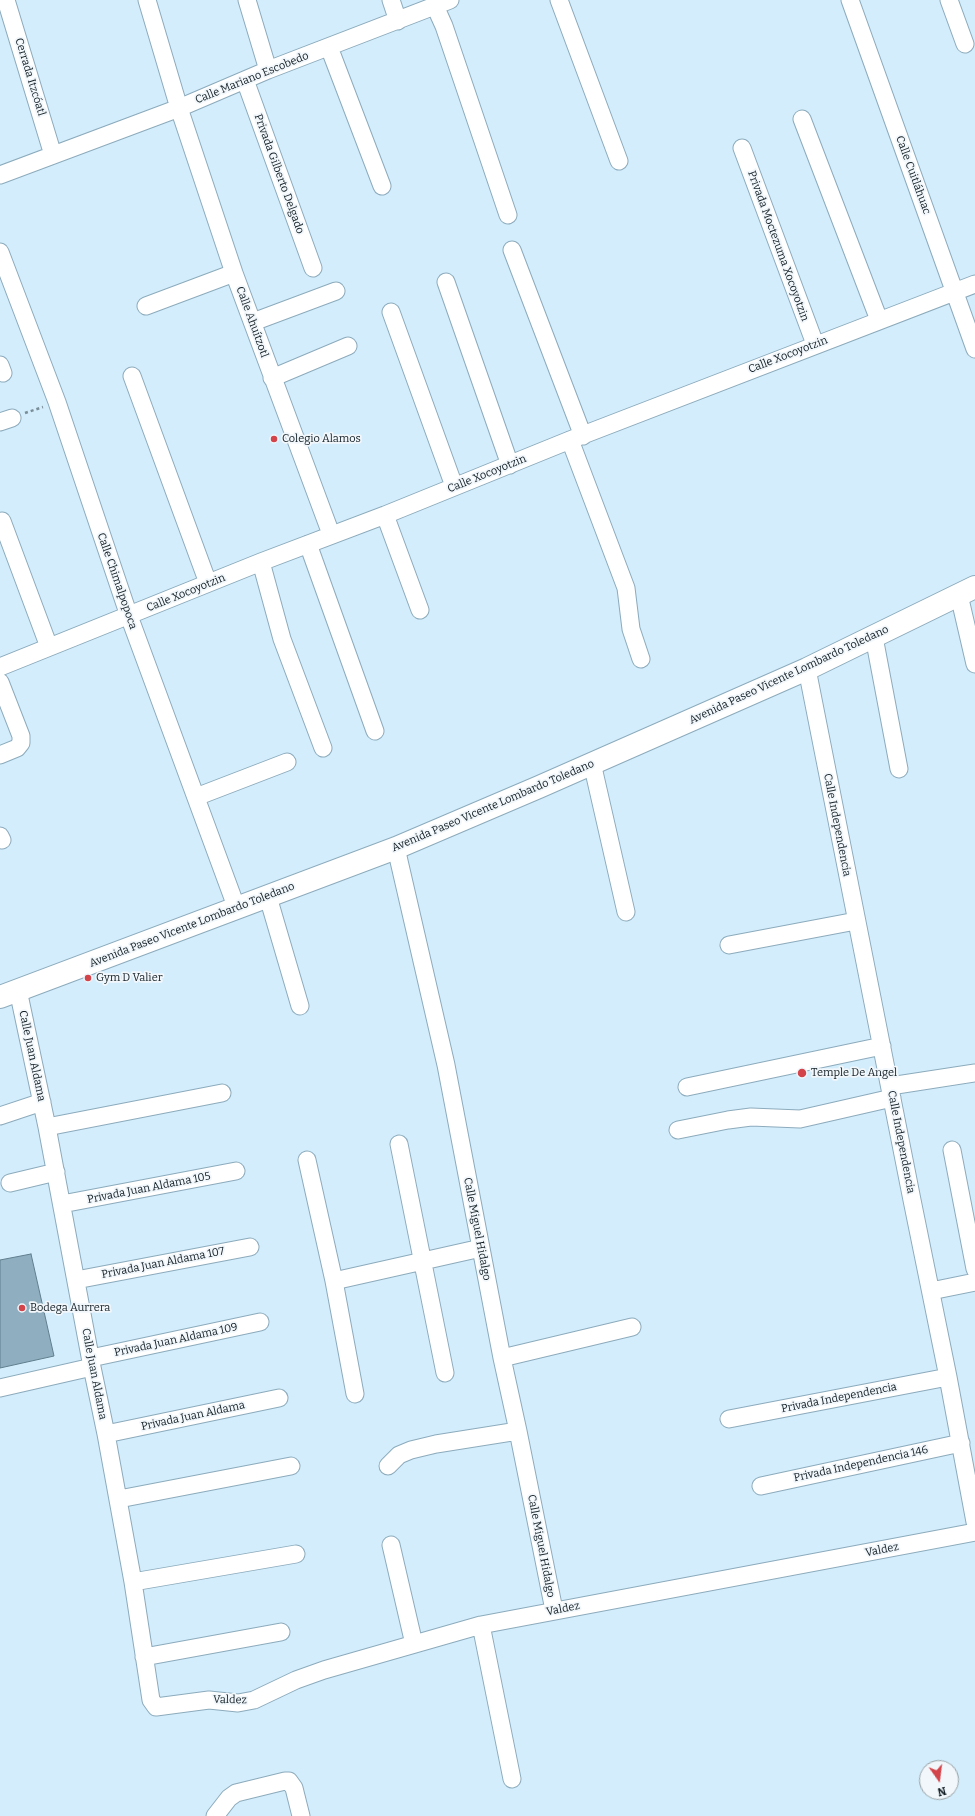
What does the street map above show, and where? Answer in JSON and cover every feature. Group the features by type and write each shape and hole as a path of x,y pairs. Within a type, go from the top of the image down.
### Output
{"main road":[{"name":"Avenida Paseo Vicente Lombardo Toledano","path":"9,994 396,848 807,669 967,591"}],"street":[{"name":"Cerrada Itzcóatl","path":"6,0 53,155"},
{"name":"Calle Ahuítzotl","path":"147,0 178,108 234,273 331,534"},
{"path":"247,0 268,70"},
{"path":"391,0 398,21"},
{"path":"559,0 619,162"},
{"name":"Calle Cuitláhuac","path":"850,0 975,349"},
{"path":"949,0 965,44"},
{"name":"Calle Mariano Escobedo","path":"0,176 178,108 268,70 398,21 443,2"},
{"path":"443,2 444,26 508,215"},
{"path":"329,47 382,186"},
{"name":"Privada Gilberto Delgado","path":"245,80 313,268"},
{"path":"802,119 879,320"},
{"name":"Privada Moctezuma Xocoyotzin","path":"742,148 815,344"},
{"path":"512,250 577,438 626,588 632,629 641,659"},
{"name":"Calle Chimalpopoca","path":"0,252 57,402 129,616 237,909"},
{"path":"146,306 234,273"},
{"path":"446,282 510,465"},
{"name":"Calle Xocoyotzin","path":"0,667 331,534 385,515 454,486 815,344 975,284"},
{"path":"253,322 336,291"},
{"path":"391,312 454,486"},
{"path":"272,378 348,346"},
{"path":"132,376 208,583"},
{"path":"385,515 420,610"},
{"path":"2,521 49,647"},
{"path":"308,544 375,731"},
{"path":"261,562 282,639 323,748"},
{"path":"967,591 975,664"},
{"path":"874,637 899,769"},
{"name":"Calle Independencia","path":"807,669 856,922 948,1376 975,1522"},
{"path":"0,682 21,736 21,743 17,748 0,755"},
{"path":"196,797 287,762"},
{"path":"592,763 626,912"},
{"name":"Calle Miguel Hidalgo","path":"396,848 446,1065 502,1358 554,1610"},
{"path":"268,897 300,1006"},
{"path":"729,945 856,922"},
{"name":"Calle Juan Aldama","path":"9,994 42,1102 119,1499 151,1700 156,1707 160,1708"},
{"path":"687,1087 882,1046"},
{"path":"678,1130 751,1117 800,1119 891,1092 975,1073"},
{"path":"47,1126 222,1093"},
{"path":"0,1116 42,1102"},
{"path":"399,1144 445,1373"},
{"path":"952,1150 975,1269"},
{"path":"307,1160 334,1281 355,1394"},
{"name":"Privada Juan Aldama 105","path":"62,1204 236,1171"},
{"path":"10,1183 56,1172"},
{"name":"Privada Juan Aldama 107","path":"76,1280 250,1247"},
{"path":"334,1281 481,1248"},
{"path":"931,1291 975,1282"},
{"name":"Privada Juan Aldama 109","path":"0,1388 92,1363 260,1322"},
{"path":"502,1358 632,1327"},
{"name":"Privada Independencia","path":"729,1419 948,1376"},
{"name":"Privada Juan Aldama","path":"106,1434 280,1398"},
{"path":"388,1466 399,1455 411,1450 436,1444 518,1431"},
{"name":"Privada Independencia 146","path":"761,1486 961,1443"},
{"path":"119,1499 291,1466"},
{"name":"Valdez","path":"160,1708 209,1700 238,1703 254,1700 296,1680 324,1670 481,1625 554,1610 975,1532"},
{"path":"391,1545 414,1644"},
{"path":"133,1582 296,1554"},
{"path":"481,1625 512,1779"},
{"path":"144,1657 281,1632"},
{"path":"216,1815 229,1798 236,1793 286,1780 292,1784 294,1788 302,1816"}],"path":[{"path":"6,420 57,402"}],"building":[{"name":"Bodega Aurrera","path":"31,1254 54,1356 0,1368 0,1260"}],"place":[{"name":"Colegio Alamos","path":"274,439"},
{"name":"Gym D Valier","path":"88,978"},
{"name":"Temple De Angel","path":"802,1073"},
{"name":"Bodega Aurrera","path":"22,1308"}]}
